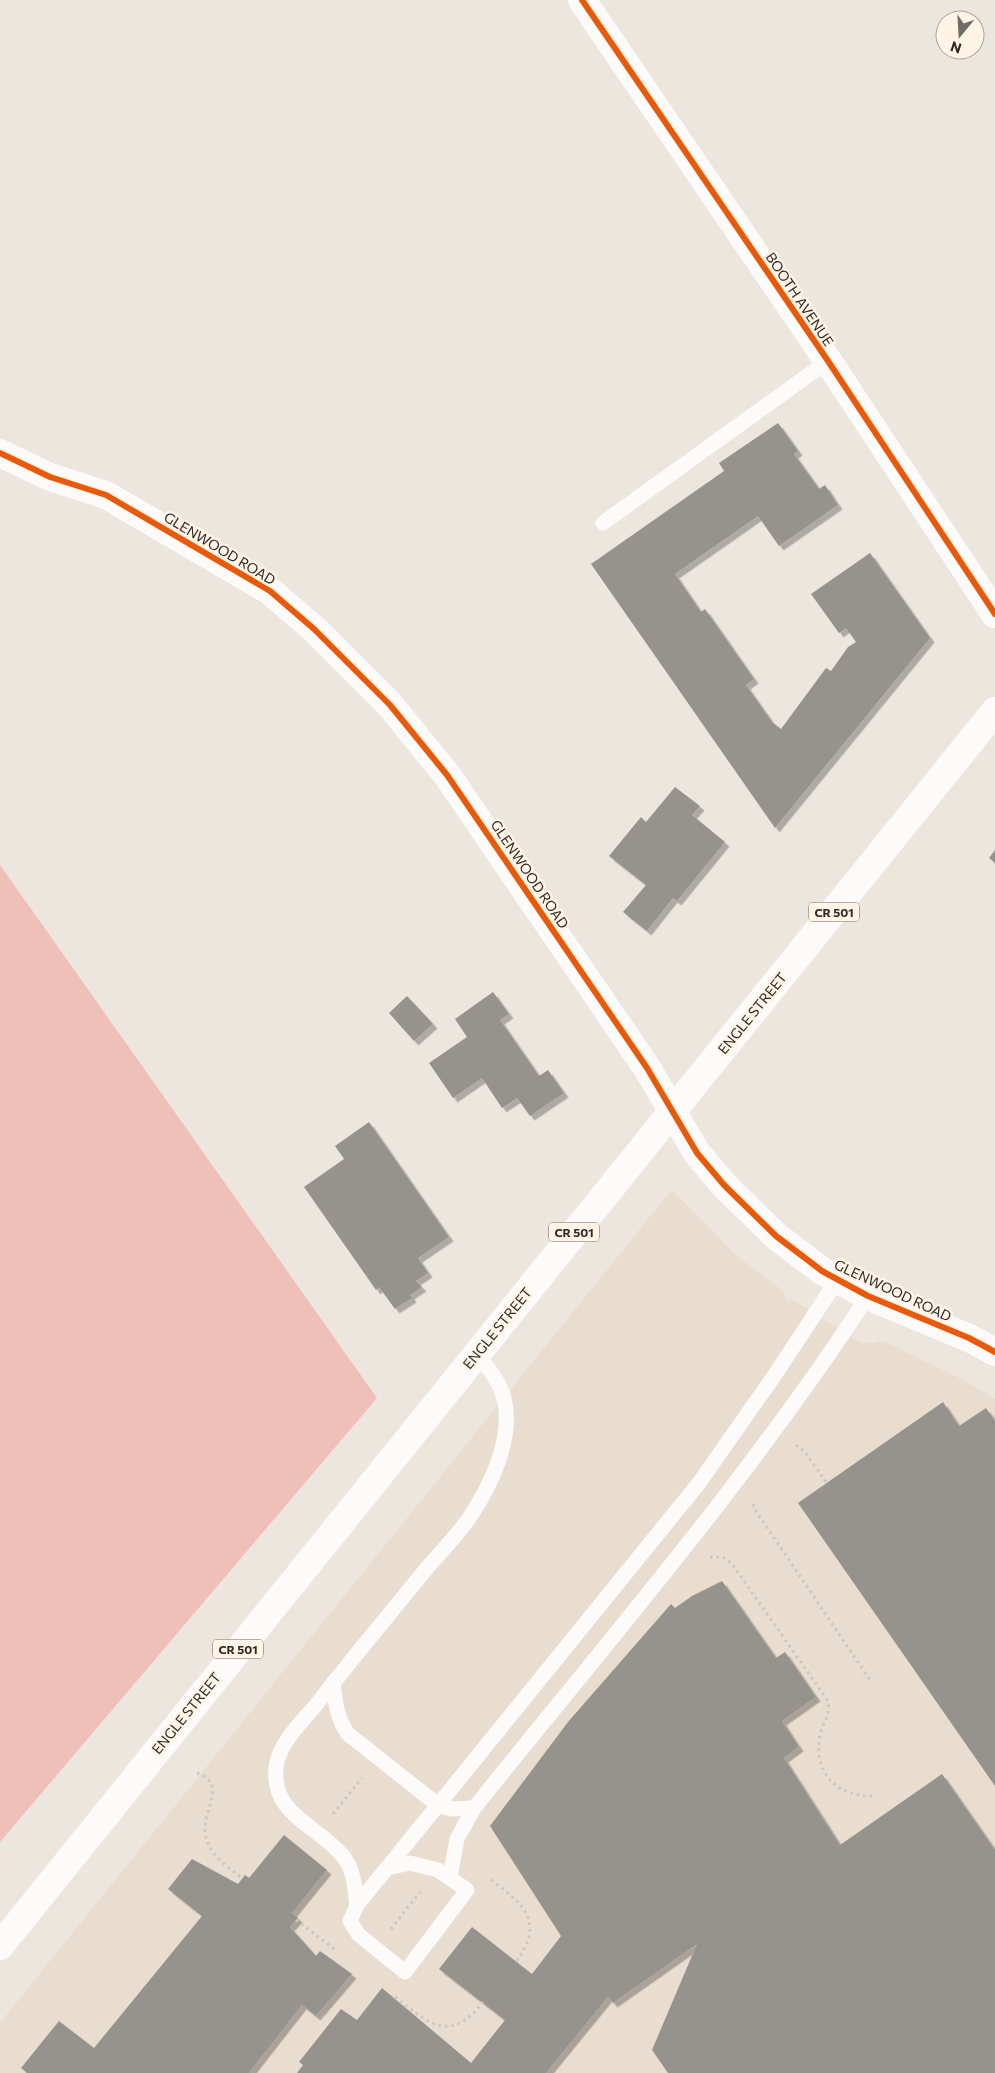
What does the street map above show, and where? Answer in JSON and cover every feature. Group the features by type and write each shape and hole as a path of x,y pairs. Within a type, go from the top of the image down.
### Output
{"street":[{"name":"BOOTH AVENUE","path":"582,0 828,361 995,614"},
{"name":"GLENWOOD ROAD","path":"0,453 50,477 106,495 270,591 314,629 390,705 447,775 647,1068 671,1112 697,1153 742,1204 790,1248 822,1271 868,1296 969,1338 995,1352"},
{"name":"ENGLE STREET","path":"0,1946 995,711"}],"lane":[{"path":"603,523 828,361"},
{"path":"387,1868 410,1863 438,1870 467,1890 405,1972 353,1928 350,1921 357,1905 699,1483 774,1376 838,1279"},
{"path":"450,1877 457,1839 474,1808 717,1509 812,1380 868,1296"},
{"path":"357,1905 350,1868 342,1855 286,1807 279,1794 276,1776 278,1760 285,1745 333,1683 474,1510 497,1467 505,1422 504,1399 497,1380 476,1353"},
{"path":"333,1683 341,1724 348,1734 438,1805 452,1809 474,1808"}],"path":[{"path":"790,1444 800,1447 827,1483"},
{"path":"752,1499 756,1511 870,1680"},
{"path":"701,1558 723,1557 732,1564 826,1698 830,1707 820,1733 819,1753 827,1777 845,1792 872,1796"},
{"path":"318,1833 378,1758"},
{"path":"197,1773 208,1778 212,1784 213,1794 204,1824 206,1840 222,1862 242,1878"},
{"path":"484,1875 519,1901 528,1915 530,1923 528,1941 516,1962"},
{"path":"388,1933 424,1886"}],"shaded area":[{"path":"0,865 377,1398 0,1842"},
{"path":"674,1192 737,1256 783,1291 786,1300 796,1302 862,1344 884,1341 964,1380 995,1399 995,2073 0,2073 0,2023 669,1193"}],"building":[{"path":"778,423 798,451 794,454 819,489 825,485 838,505 779,546 758,516 675,574 701,612 705,609 754,679 746,685 772,722 781,729 826,668 831,671 848,647 856,642 846,628 839,633 811,594 870,553 930,638 775,828 591,564 724,471 719,463"},
{"path":"675,787 700,806 692,815 725,842 677,901 673,898 647,931 623,912 646,885 609,856 641,817 646,822"},
{"path":"995,850 995,863 989,858"},
{"path":"493,992 509,1014 500,1020 539,1076 548,1070 564,1093 530,1116 517,1098 502,1108 482,1078 453,1098 429,1063 467,1037 455,1019"},
{"path":"407,996 433,1024 414,1041 389,1013"},
{"path":"369,1122 449,1237 418,1258 428,1273 416,1281 422,1287 410,1295 412,1298 395,1309 379,1287 376,1290 304,1187 344,1159 335,1146"},
{"path":"943,1402 959,1426 986,1408 995,1421 995,1786 798,1503"},
{"path":"722,1581 776,1658 785,1652 816,1697 782,1721 799,1747 784,1758 840,1845 942,1774 995,1850 995,2073 668,2073 652,2050 697,1944 613,2003 608,1997 546,2073 297,2073 303,2065 299,2062 341,2009 357,2020 382,1988 471,2063 505,2020 439,1969 472,1927 532,1974 561,1936 490,1826 568,1722 671,1604 675,1608 692,1596"},
{"path":"284,1835 327,1870 292,1913 298,1918 290,1927 316,1956 320,1951 352,1974 316,2016 302,2005 249,2073 27,2073 21,2068 59,2021 94,2048 202,1916 168,1889 192,1859 238,1884 245,1875 249,1878"}],"cycle path":[{"path":"582,0 828,361 995,614"},
{"path":"0,453 50,477 106,495 270,591 314,629 390,705 447,775 647,1068 697,1153 724,1185 776,1236 822,1271 868,1296 969,1338 995,1352"}]}
